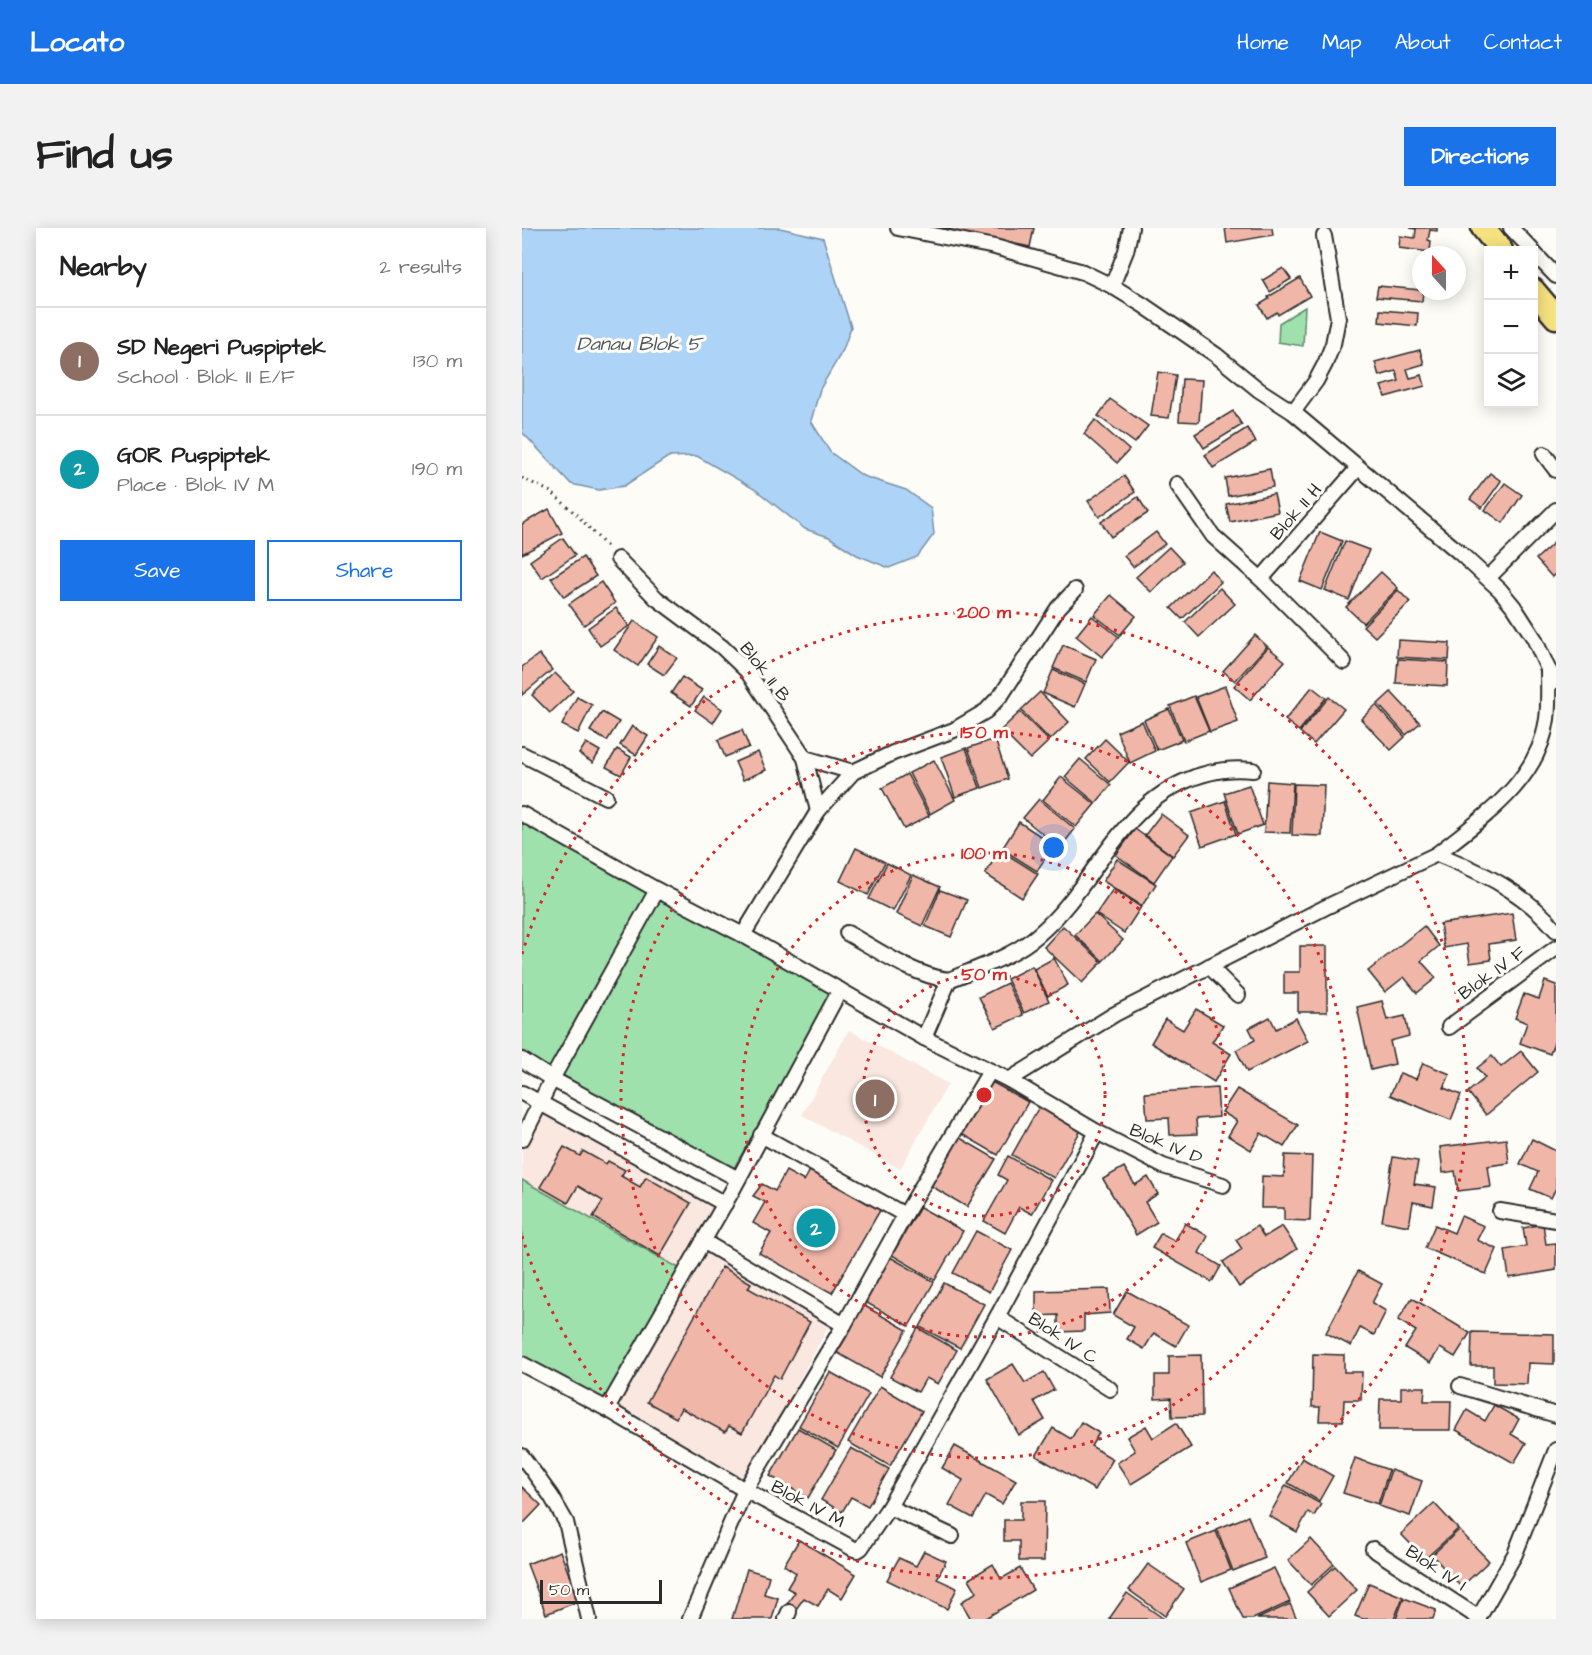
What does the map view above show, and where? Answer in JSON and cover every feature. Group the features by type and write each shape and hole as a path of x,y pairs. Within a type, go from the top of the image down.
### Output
{"main road":[{"path":"1483,228 1498,246"},
{"path":"1538,296 1556,318"}],"street":[{"path":"898,228 1039,258 1083,272 1143,305 1216,355 1259,390 1293,412 1488,578 1514,607 1534,638 1556,681"},
{"path":"1112,286 1126,251 1131,228"},
{"path":"1511,228 1528,246"},
{"path":"1293,412 1316,381 1325,364 1333,344 1338,318 1324,236"},
{"path":"1538,256 1556,276"},
{"path":"1544,454 1556,470"},
{"name":"Blok II H","path":"1262,579 1358,468"},
{"path":"1177,484 1214,536 1262,579 1344,662"},
{"path":"1488,578 1556,510"},
{"name":"Blok II B","path":"618,559 656,598 722,647 747,671 804,758 818,811"},
{"path":"743,934 818,811 853,772 893,753 954,730 986,711 1002,694 1058,608 1075,590"},
{"path":"1009,1080 1115,1014 1437,854 1484,817 1520,781 1531,765 1541,745 1547,719 1548,669"},
{"path":"522,754 606,797"},
{"path":"804,758 853,772"},
{"path":"848,933 908,967 932,977 949,980 1021,948 1039,934 1081,887 1127,823 1145,805 1162,793 1181,782 1231,768 1253,770"},
{"name":"Blok IV D","path":"522,814 657,890 743,934 924,1038 1009,1080 1097,1132 1163,1166 1223,1185"},
{"path":"1437,854 1493,878 1544,915 1556,930"},
{"path":"522,1139 552,1078 657,890"},
{"name":"Blok IV F","path":"1449,1027 1556,948"},
{"path":"1209,966 1238,995"},
{"path":"924,1038 949,980"},
{"path":"606,1409 725,1203 840,990"},
{"path":"522,1060 738,1179"},
{"name":"Blok IV M","path":"990,1071 905,1215 844,1325 745,1490 858,1550 861,1548 889,1507 997,1317 1097,1132"},
{"path":"522,1093 725,1203"},
{"path":"761,1135 905,1215"},
{"path":"1500,1211 1556,1220"},
{"path":"703,1241 844,1325"},
{"name":"Blok IV C","path":"997,1317 1110,1389"},
{"path":"522,1364 606,1409 745,1490 690,1619"},
{"path":"1460,1386 1556,1415"},
{"path":"1478,1619 1515,1554 1556,1450"},
{"path":"522,1456 551,1496 566,1522 589,1619"},
{"path":"889,1507 952,1536"},
{"name":"Blok IV I","path":"1373,1549 1478,1619"}],"path":[{"path":"522,478 551,492 578,516 618,559"}],"shaded area":[{"path":"849,1030 948,1084 900,1169 802,1115"},
{"path":"541,1107 723,1202 700,1248 832,1320 739,1490 606,1410 686,1272 522,1180 522,1139"}],"green space":[{"path":"1305,307 1303,346 1278,342 1279,323"},
{"path":"522,817 833,994 732,1171 522,1052"},
{"path":"522,1180 686,1272 606,1410 522,1363"}],"water":[{"name":"Danau Blok 5","path":"522,228 780,228 823,238 851,327 843,350 820,389 811,421 830,452 863,476 906,490 931,508 934,534 917,557 889,568 857,555 829,537 805,529 756,490 697,456 668,457 624,486 599,490 571,484 522,432"}],"building":[{"path":"940,228 1034,228 1030,247"},
{"path":"1225,228 1272,228 1273,235 1227,243"},
{"path":"1410,228 1437,228 1437,231 1430,230 1428,240 1431,241 1431,246 1412,246 1412,250 1399,248 1400,236 1415,238 1416,229"},
{"path":"1283,268 1291,279 1270,292 1263,280"},
{"path":"1300,278 1310,296 1278,315 1277,312 1267,318 1259,305"},
{"path":"1378,286 1412,289 1412,300 1422,300 1422,301 1376,297"},
{"path":"1380,310 1418,313 1417,326 1379,322"},
{"path":"1420,350 1424,364 1407,369 1410,378 1422,375 1425,386 1385,397 1381,386 1399,381 1396,371 1379,376 1375,362"},
{"path":"1158,372 1176,375 1169,418 1151,416"},
{"path":"1182,379 1202,380 1199,422 1179,421"},
{"path":"1110,399 1148,426 1135,443 1098,416"},
{"path":"1233,411 1242,425 1204,448 1195,434"},
{"path":"1095,420 1129,450 1117,463 1084,434"},
{"path":"1247,428 1256,442 1213,468 1205,455"},
{"path":"1270,469 1273,487 1228,496 1225,478"},
{"path":"1490,473 1501,481 1482,508 1470,499"},
{"path":"1124,476 1135,492 1099,517 1088,501"},
{"path":"1505,483 1522,495 1503,523 1485,510"},
{"path":"1274,494 1278,512 1230,522 1226,504"},
{"path":"1138,497 1148,513 1111,537 1101,522"},
{"path":"549,509 562,533 522,554 522,524"},
{"path":"1156,532 1165,544 1133,567 1124,556"},
{"path":"1320,532 1342,541 1322,590 1300,581"},
{"path":"563,538 575,555 542,578 530,561"},
{"path":"1345,541 1369,550 1349,600 1325,590"},
{"path":"1556,541 1556,573 1552,577 1536,559"},
{"path":"1169,547 1183,562 1151,592 1136,577"},
{"path":"583,557 596,576 564,597 551,578"},
{"path":"1211,570 1221,582 1182,619 1171,608"},
{"path":"1381,572 1398,588 1363,623 1346,607"},
{"path":"601,582 615,603 584,625 569,604"},
{"path":"1220,588 1235,604 1199,637 1185,622"},
{"path":"1398,590 1410,602 1375,637 1363,626"},
{"path":"1111,595 1136,616 1120,635 1094,615"},
{"path":"616,608 629,626 600,646 588,628"},
{"path":"1092,616 1119,637 1102,657 1076,636"},
{"path":"634,621 658,637 638,666 614,650"},
{"path":"1255,635 1267,646 1235,681 1223,671"},
{"path":"1398,640 1450,643 1449,660 1397,657"},
{"path":"1063,645 1096,659 1086,682 1053,668"},
{"path":"659,646 677,658 664,675 647,664"},
{"path":"1268,647 1285,661 1250,700 1234,686"},
{"path":"539,654 552,670 522,695 522,667"},
{"path":"1398,659 1448,662 1447,686 1396,683"},
{"path":"1053,670 1085,684 1075,707 1043,693"},
{"path":"555,673 573,691 550,713 532,695"},
{"path":"682,677 702,690 691,706 671,693"},
{"path":"1225,686 1238,722 1210,732 1196,697"},
{"path":"1312,687 1326,698 1299,731 1285,720"},
{"path":"1040,692 1069,722 1050,740 1021,710"},
{"path":"1391,692 1420,723 1406,735 1378,704"},
{"path":"1194,696 1209,731 1184,741 1170,706"},
{"path":"577,697 592,705 578,733 562,725"},
{"path":"704,697 722,709 713,723 695,710"},
{"path":"1329,697 1344,709 1314,744 1300,732"},
{"path":"1376,705 1405,737 1391,750 1361,719"},
{"path":"1169,709 1182,740 1157,750 1144,720"},
{"path":"602,712 619,722 607,741 590,731"},
{"path":"1020,712 1049,741 1030,759 1001,730"},
{"path":"1142,721 1155,751 1130,763 1117,732"},
{"path":"632,726 648,736 636,755 620,745"},
{"path":"742,730 749,747 725,757 718,740"},
{"path":"995,739 1008,779 982,788 968,748"},
{"path":"1105,739 1129,762 1110,782 1086,759"},
{"path":"586,743 600,751 593,763 579,754"},
{"path":"966,748 980,788 955,797 941,757"},
{"path":"617,749 631,757 621,775 606,767"},
{"path":"758,752 766,770 743,780 735,762"},
{"path":"1080,759 1111,785 1096,803 1065,777"},
{"path":"934,760 955,800 930,814 909,773"},
{"path":"907,774 929,816 904,829 882,788"},
{"path":"1061,777 1095,804 1076,827 1043,800"},
{"path":"1267,781 1293,783 1290,833 1264,832"},
{"path":"1294,784 1324,785 1322,836 1292,835"},
{"path":"1249,785 1263,825 1238,834 1224,793"},
{"path":"1039,799 1075,829 1060,848 1023,818"},
{"path":"1225,801 1236,834 1202,846 1191,813"},
{"path":"1161,814 1189,835 1173,856 1145,835"},
{"path":"1019,822 1054,845 1037,871 1002,849"},
{"path":"1135,829 1172,856 1154,882 1116,855"},
{"path":"856,848 885,862 868,895 840,881"},
{"path":"1000,850 1038,874 1022,898 985,874"},
{"path":"1117,859 1156,884 1142,906 1103,881"},
{"path":"887,863 911,875 893,911 869,899"},
{"path":"913,875 940,887 922,926 896,914"},
{"path":"1113,889 1141,907 1124,933 1096,914"},
{"path":"940,890 967,900 951,937 925,926"},
{"path":"1512,913 1516,940 1489,944 1491,960 1470,963 1467,944 1444,948 1440,924"},
{"path":"1095,914 1123,940 1103,961 1075,935"},
{"path":"1063,926 1102,962 1082,983 1044,947"},
{"path":"1424,926 1439,946 1421,961 1436,978 1417,993 1404,977 1385,992 1368,971"},
{"path":"1300,946 1327,946 1327,1012 1298,1012 1298,993 1284,993 1284,972 1300,972"},
{"path":"1054,958 1068,985 1048,996 1034,969"},
{"path":"1032,966 1049,1001 1024,1013 1007,979"},
{"path":"1545,981 1556,985 1556,1037 1550,1054 1520,1043 1527,1023 1515,1018 1524,994 1539,999"},
{"path":"1007,983 1023,1015 995,1028 979,997"},
{"path":"1382,1001 1387,1020 1405,1016 1409,1036 1390,1041 1395,1064 1371,1070 1357,1007"},
{"path":"1196,1009 1223,1025 1212,1042 1231,1054 1214,1082 1151,1043 1165,1019 1183,1030"},
{"path":"1270,1017 1276,1029 1296,1018 1308,1041 1247,1072 1236,1050 1255,1040 1249,1028"},
{"path":"1521,1051 1538,1072 1486,1115 1468,1092 1485,1078 1477,1068 1492,1056 1501,1067"},
{"path":"1423,1063 1450,1074 1444,1088 1461,1095 1451,1120 1390,1095 1400,1073 1416,1079"},
{"path":"990,1081 1028,1102 998,1155 960,1133"},
{"path":"1217,1088 1219,1117 1196,1119 1197,1134 1170,1135 1169,1118 1147,1119 1145,1093"},
{"path":"1237,1089 1298,1125 1284,1147 1261,1133 1251,1150 1228,1136 1237,1121 1222,1112"},
{"path":"1040,1105 1082,1128 1054,1178 1012,1155"},
{"path":"955,1135 996,1159 967,1207 926,1183"},
{"path":"1506,1139 1509,1163 1488,1166 1491,1187 1458,1191 1455,1171 1443,1173 1440,1147"},
{"path":"1532,1139 1556,1151 1556,1188 1551,1198 1530,1189 1538,1172 1520,1164"},
{"path":"564,1147 580,1156 583,1151 606,1164 608,1161 625,1170 621,1176 640,1187 646,1177 691,1203 660,1256 593,1217 603,1201 578,1186 568,1203 540,1187"},
{"path":"1285,1155 1312,1156 1310,1221 1284,1220 1284,1208 1261,1208 1262,1176 1284,1177"},
{"path":"1008,1156 1051,1180 1032,1214 1019,1207 1005,1233 984,1221 1007,1180 998,1175"},
{"path":"1393,1157 1418,1161 1414,1184 1436,1187 1433,1206 1413,1202 1409,1226 1382,1221"},
{"path":"812,1167 882,1207 832,1293 759,1253 771,1233 753,1223 765,1202 753,1196 762,1184 775,1191 786,1171 804,1181"},
{"path":"1124,1167 1135,1185 1148,1177 1158,1194 1145,1202 1157,1222 1136,1235 1103,1179"},
{"path":"920,1207 963,1231 935,1280 892,1255"},
{"path":"1461,1216 1484,1226 1477,1240 1497,1249 1486,1274 1425,1248 1435,1225 1454,1233"},
{"path":"1185,1223 1208,1236 1199,1253 1221,1266 1212,1282 1152,1248 1161,1233 1175,1241"},
{"path":"1543,1224 1546,1244 1556,1243 1556,1270 1509,1278 1505,1250 1526,1246 1523,1228"},
{"path":"1257,1226 1264,1237 1282,1226 1297,1249 1239,1287 1223,1262 1242,1249 1236,1240"},
{"path":"976,1231 1012,1250 989,1292 953,1273"},
{"path":"890,1257 934,1282 909,1326 865,1302"},
{"path":"722,1267 751,1283 748,1288 810,1322 780,1379 774,1375 742,1433 729,1426 725,1432 681,1408 676,1418 647,1402"},
{"path":"1358,1271 1382,1284 1372,1303 1386,1311 1374,1335 1360,1328 1351,1346 1326,1333"},
{"path":"944,1283 984,1304 960,1348 920,1327"},
{"path":"1109,1289 1110,1313 1084,1315 1084,1331 1058,1332 1058,1315 1036,1316 1036,1291"},
{"path":"1127,1291 1188,1325 1176,1346 1154,1333 1144,1349 1127,1339 1134,1327 1113,1315"},
{"path":"1412,1298 1470,1333 1455,1357 1440,1348 1430,1363 1405,1348 1416,1331 1398,1320"},
{"path":"863,1305 907,1330 880,1377 836,1352"},
{"path":"918,1328 957,1350 938,1384 926,1378 918,1392 890,1377"},
{"path":"1472,1332 1554,1334 1554,1364 1528,1363 1527,1384 1493,1383 1493,1366 1471,1366"},
{"path":"1313,1354 1344,1355 1344,1372 1362,1372 1361,1400 1344,1400 1343,1421 1319,1421 1320,1407 1312,1407"},
{"path":"1201,1355 1202,1416 1172,1417 1171,1398 1155,1399 1155,1375 1169,1375 1169,1356"},
{"path":"1013,1364 1025,1383 1044,1372 1054,1390 1034,1401 1045,1420 1019,1435 987,1379"},
{"path":"830,1372 869,1394 838,1448 799,1426"},
{"path":"880,1386 922,1411 890,1466 848,1442"},
{"path":"1401,1387 1425,1387 1424,1401 1451,1401 1450,1430 1379,1430 1380,1399 1401,1399"},
{"path":"1494,1405 1519,1419 1511,1434 1526,1443 1514,1463 1456,1430 1467,1410 1485,1421"},
{"path":"1081,1422 1099,1433 1091,1446 1113,1459 1095,1490 1036,1456 1053,1428 1071,1439"},
{"path":"1176,1423 1191,1447 1131,1484 1117,1463 1135,1451 1127,1437 1146,1426 1153,1438"},
{"path":"798,1428 836,1450 808,1498 770,1476"},
{"path":"955,1446 1016,1480 1002,1504 986,1495 973,1518 949,1505 963,1480 942,1468"},
{"path":"851,1448 889,1469 868,1506 851,1497 842,1512 821,1500"},
{"path":"1302,1458 1333,1476 1319,1501 1288,1483"},
{"path":"1355,1458 1389,1470 1378,1504 1343,1493"},
{"path":"1391,1470 1422,1481 1410,1516 1379,1506"},
{"path":"1286,1485 1321,1504 1314,1516 1308,1512 1297,1532 1269,1516"},
{"path":"522,1487 541,1505 522,1525"},
{"path":"1021,1501 1045,1501 1044,1561 1019,1561 1019,1541 1004,1541 1004,1520 1021,1520"},
{"path":"1434,1503 1458,1529 1425,1559 1401,1534"},
{"path":"1248,1516 1265,1558 1233,1571 1217,1529"},
{"path":"1459,1530 1489,1561 1461,1587 1432,1555"},
{"path":"1216,1531 1231,1570 1201,1582 1186,1543"},
{"path":"1311,1539 1334,1564 1311,1585 1288,1560"},
{"path":"799,1540 856,1574 842,1598 828,1589 818,1606 804,1598 796,1609 787,1604 795,1592 787,1588 796,1573 784,1565"},
{"path":"560,1551 579,1601 546,1614 527,1564"},
{"path":"924,1551 946,1561 937,1579 957,1588 947,1609 887,1580 899,1558 916,1566"},
{"path":"993,1564 1001,1579 1020,1568 1033,1590 984,1619 971,1619 961,1602 977,1592 969,1579"},
{"path":"1148,1564 1184,1589 1165,1616 1129,1590"},
{"path":"1335,1566 1357,1590 1329,1616 1307,1592"},
{"path":"1274,1568 1290,1602 1253,1619 1243,1619 1229,1588"},
{"path":"747,1569 769,1576 764,1594 778,1598 772,1619 732,1619"},
{"path":"1369,1583 1403,1597 1394,1619 1363,1619 1355,1616"},
{"path":"1127,1593 1164,1619 1109,1619"},
{"path":"1404,1598 1436,1610 1433,1619 1396,1619"},
{"path":"1290,1604 1297,1619 1257,1619"}],"place":[{"name":"SD Negeri Puspiptek","path":"875,1099"},
{"name":"GOR Puspiptek","path":"816,1228"}]}
